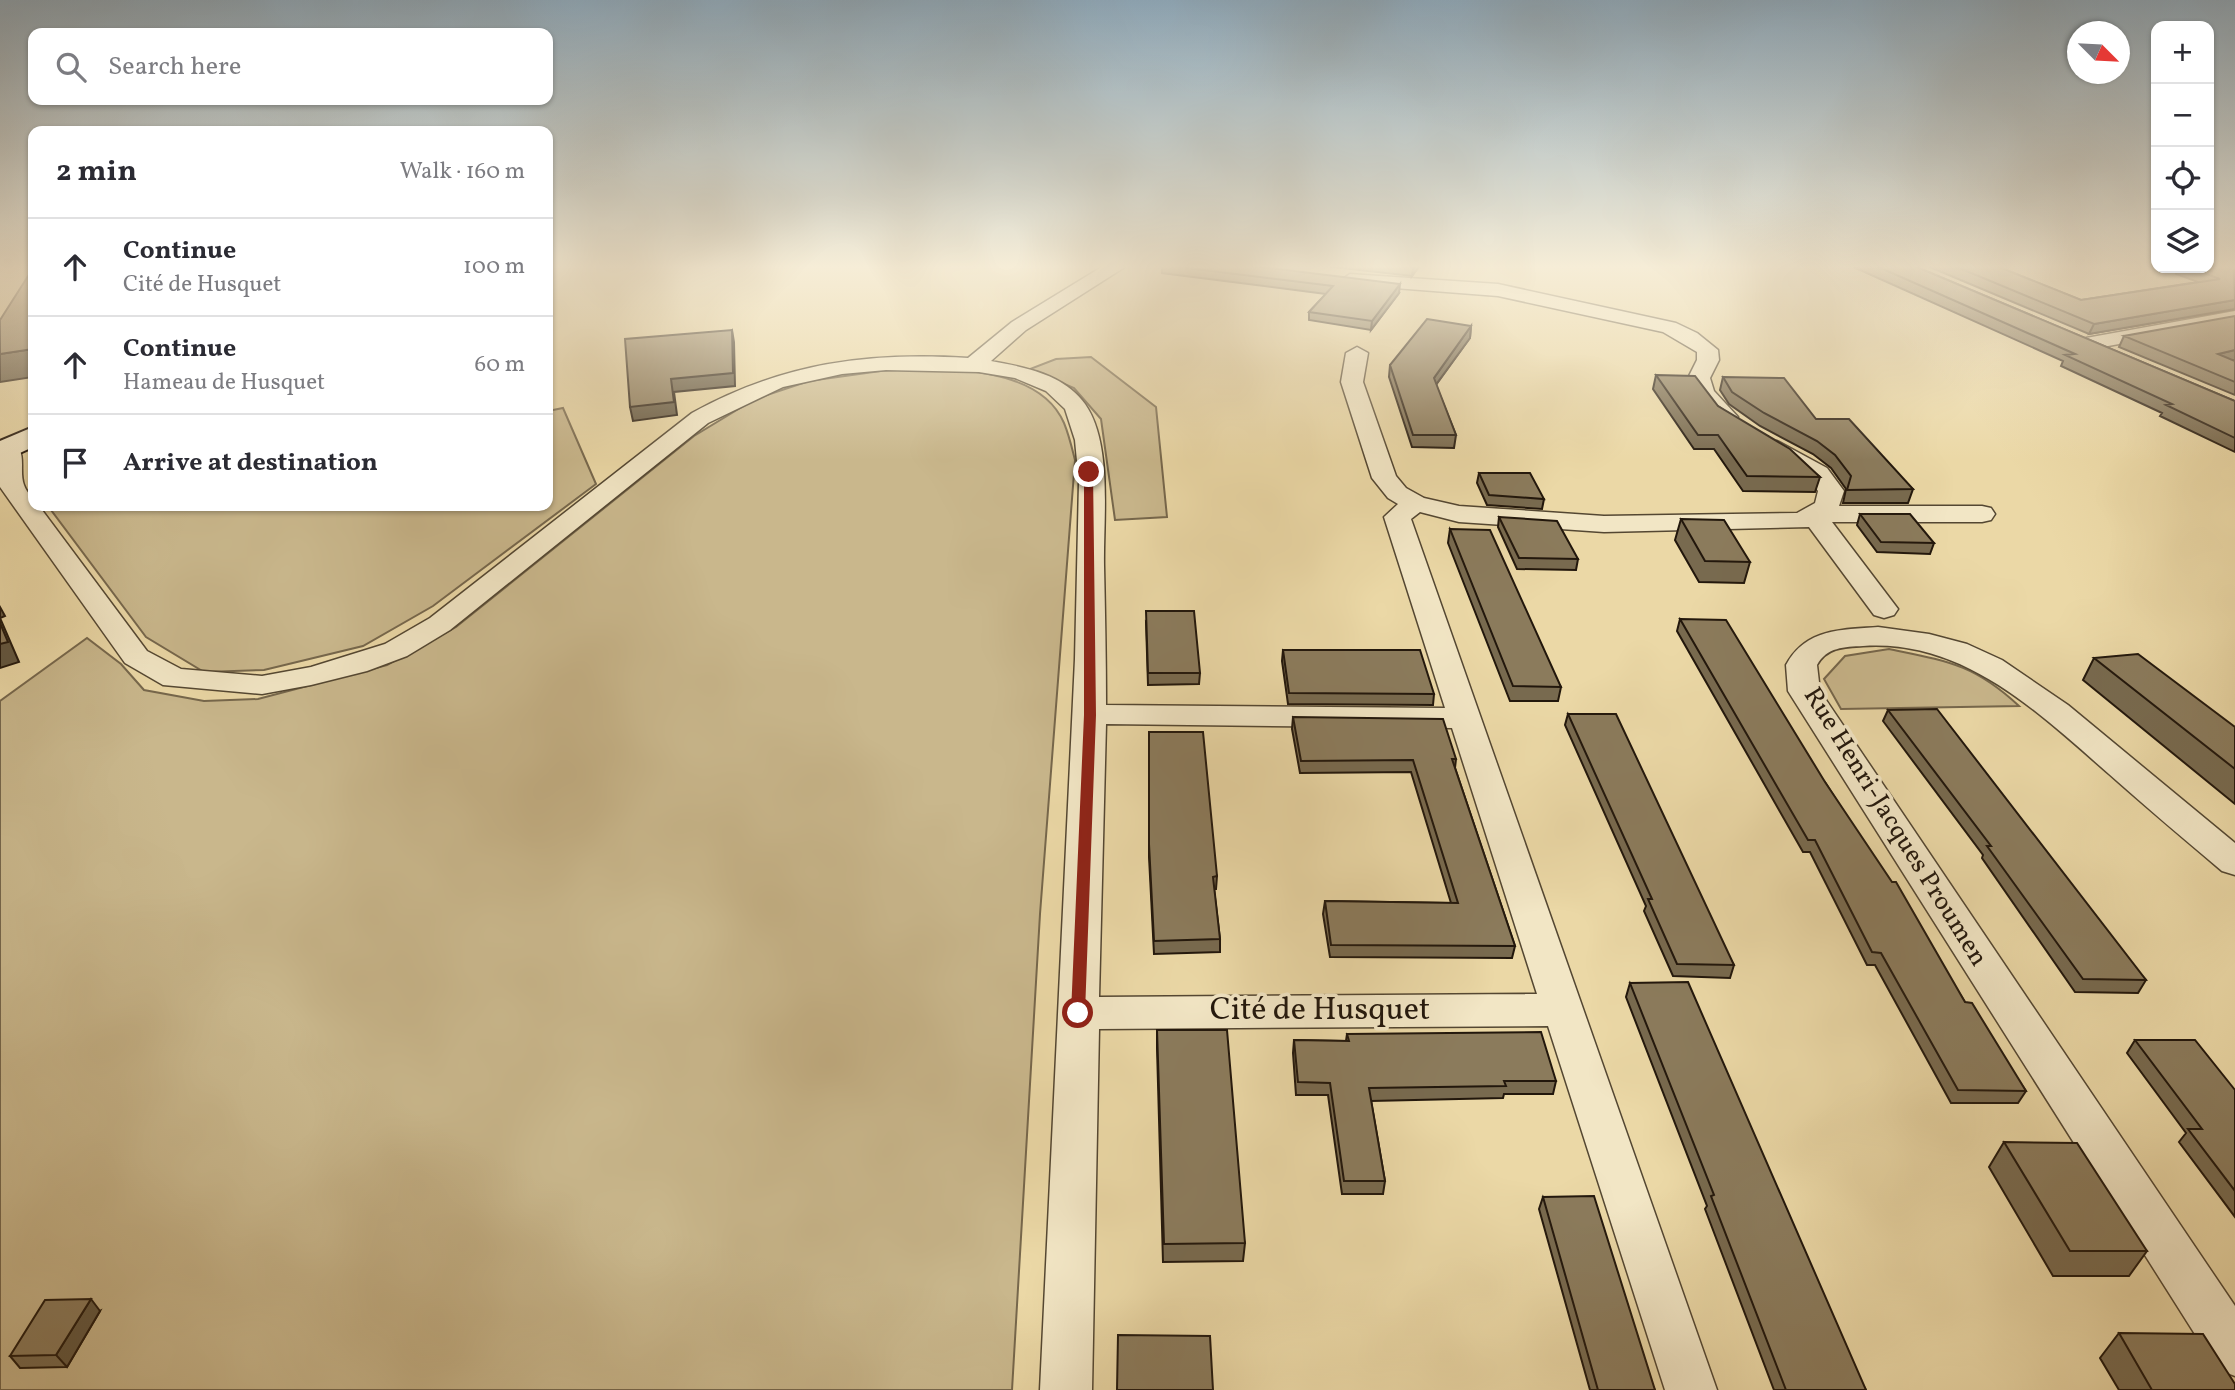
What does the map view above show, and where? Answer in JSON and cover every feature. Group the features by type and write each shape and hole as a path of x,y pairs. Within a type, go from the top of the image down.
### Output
{"street":[{"path":"974,364 1014,330"},
{"path":"1675,330 1708,351 1708,360 1699,378 1703,393 1749,433 1818,473 1831,491 1830,501 1818,515"},
{"path":"2086,344 2164,330"},
{"path":"2061,334 2119,358"},
{"path":"1357,353 1352,382 1384,478 1397,493 1415,503 1459,514 1604,524 1800,521 1818,515 1982,514"},
{"path":"30,511 136,657 174,678 261,685 356,665 396,650 429,630 701,418 735,398 777,381 824,370 922,362 974,364 1024,373 1054,388 1074,404 1085,433 1089,472 1091,607 1090,715 1066,1390"},
{"path":"14,446 11,485 28,508"},
{"path":"1415,503 1397,517 1691,1390"},
{"path":"1818,515 1884,610"},
{"name":"Rue Henri-Jacques Proumen","path":"2235,862 2042,697 1978,658 1941,645 1866,635 1828,639 1809,653 1800,671 1804,691 2235,1351"},
{"path":"1090,715 1464,719"},
{"name":"Cité de Husquet","path":"1078,1013 1562,1010"}],"shaded area":[{"path":"1091,357 1156,407 1167,517 1115,520 1101,419 1074,388 1030,369 1056,359"},
{"path":"940,368 993,375 1028,386 1055,408 1064,423 1075,460 1040,914 1012,1390 0,1390 0,701 87,638 121,664 144,690 204,701 258,699 387,665 456,627 694,436 755,399 809,381 888,370"},
{"path":"563,408 596,484 433,606 363,646 264,670 204,672 146,637 52,511 553,511 553,410"},
{"path":"1889,649 1959,666 1988,681 2019,706 1841,709 1824,679 1845,656"}],"building":[{"path":"0,330 28,330 28,350 0,354"},
{"path":"732,330 733,373 671,379 674,402 630,407 625,339"},
{"path":"1418,330 1468,330 1434,378 1456,435 1413,435 1390,365"},
{"path":"2020,330 2066,330 2235,401 2235,438 2166,405 2172,404 2065,355 2075,354"},
{"path":"2158,330 2235,330 2235,350 2218,354 2235,361 2235,382 2124,336"},
{"path":"1656,375 1695,376 1718,406 1790,449 1820,477 1747,476 1718,435 1698,435"},
{"path":"1723,377 1784,378 1816,419 1849,419 1913,489 1847,490 1851,476 1835,455 1817,441 1764,413 1732,392"},
{"path":"1479,473 1530,473 1544,499 1489,495"},
{"path":"1860,514 1910,514 1934,543 1881,542"},
{"path":"1499,517 1557,521 1578,559 1519,558"},
{"path":"1681,519 1724,520 1750,562 1705,561"},
{"path":"1450,529 1490,530 1561,687 1513,686"},
{"path":"1146,611 1194,611 1200,673 1148,673"},
{"path":"1680,619 1726,620 1825,782 1892,882 1896,882 1965,1002 1972,1003 2026,1091 1958,1090 1881,953 1872,952 1815,840 1808,840"},
{"path":"0,623 8,642 0,644"},
{"path":"1283,650 1420,650 1434,694 1289,693"},
{"path":"2138,654 2235,727 2235,769 2094,658"},
{"path":"1937,709 2146,980 2083,979 1987,846 1991,846 1888,710"},
{"path":"1568,714 1616,714 1734,965 1677,964 1648,899 1652,899"},
{"path":"1293,717 1443,719 1456,759 1452,759 1515,946 1331,945 1325,901 1458,903 1413,760 1301,761"},
{"path":"1149,732 1203,732 1217,876 1213,877 1220,939 1154,941 1149,844"},
{"path":"1688,982 1866,1390 1786,1390 1711,1196 1714,1195 1630,983"},
{"path":"1157,1030 1227,1030 1245,1243 1164,1244"},
{"path":"1541,1032 1556,1081 1504,1081 1506,1086 1369,1088 1385,1181 1344,1181 1330,1083 1298,1082 1294,1040 1349,1041 1347,1034"},
{"path":"2135,1040 2195,1040 2235,1090 2235,1191 2188,1129 2202,1129"},
{"path":"2004,1142 2077,1143 2147,1251 2070,1251"},
{"path":"1594,1196 1655,1390 1598,1390 1543,1197"},
{"path":"91,1299 56,1355 10,1356 45,1300"},
{"path":"2119,1333 2203,1334 2235,1384 2235,1390 2152,1390"},
{"path":"1118,1335 1210,1336 1213,1390 1117,1390"}],"route":[{"path":"1078,1013 1090,715 1089,472"}]}
